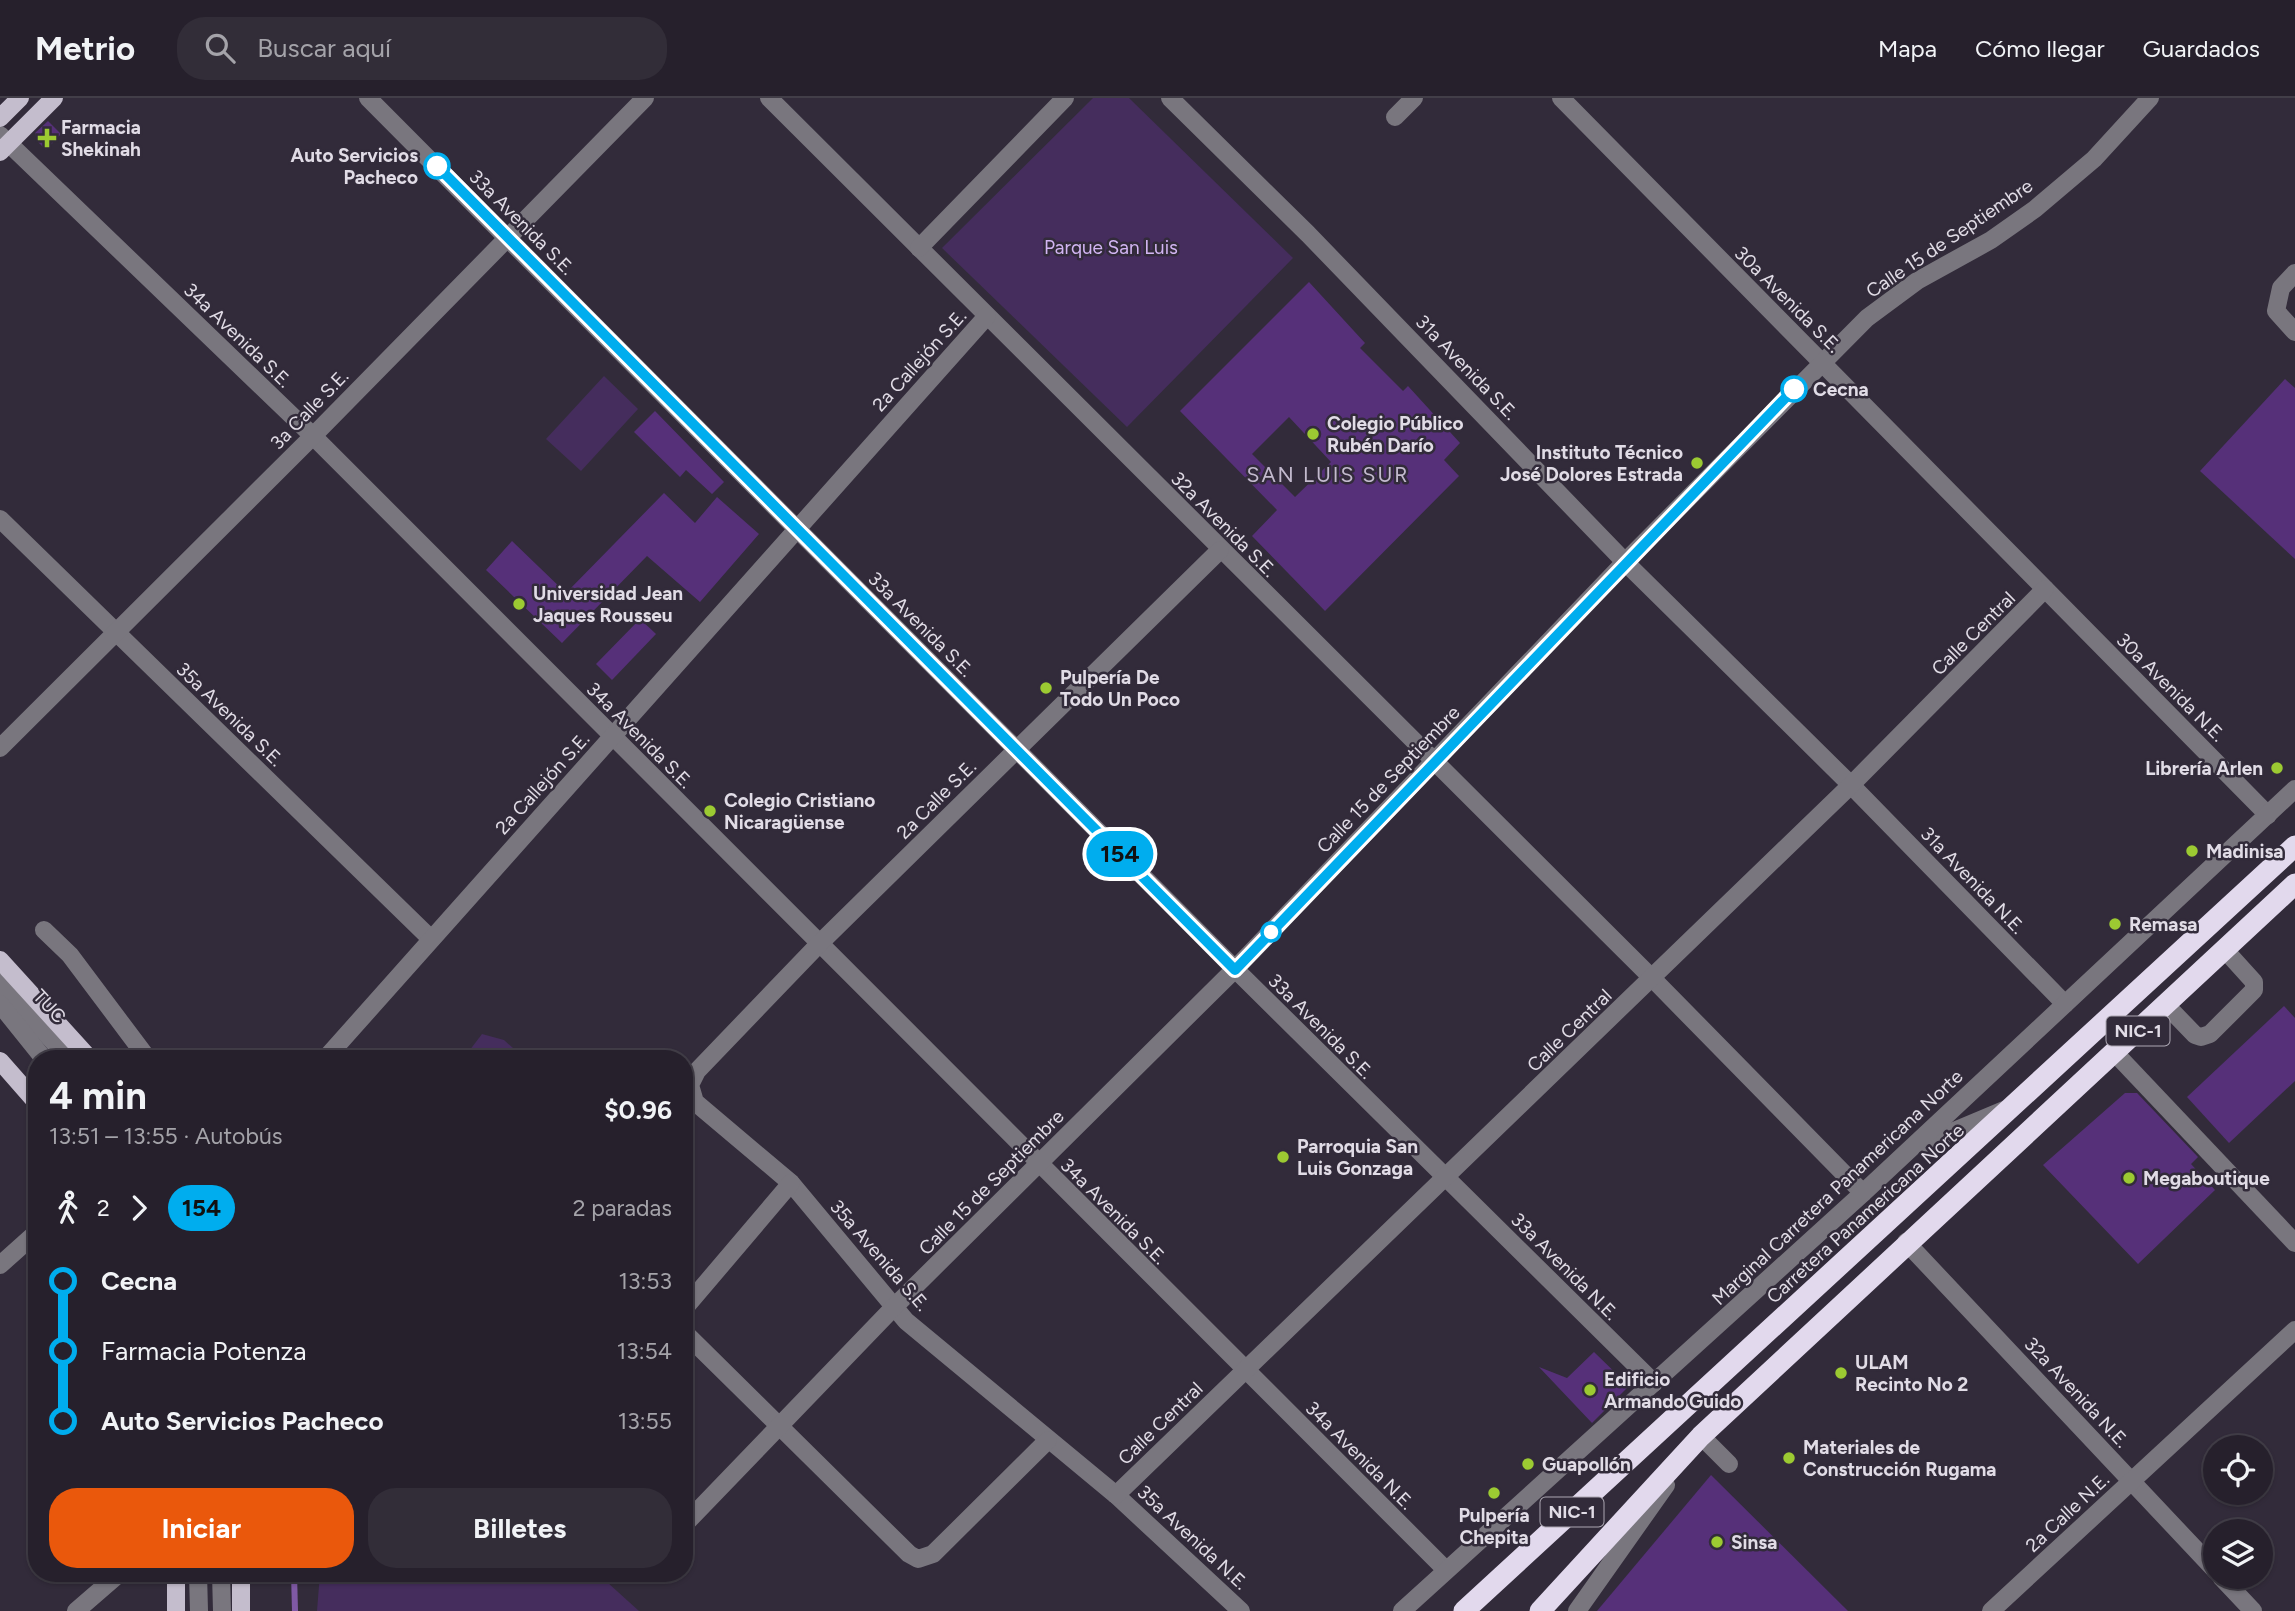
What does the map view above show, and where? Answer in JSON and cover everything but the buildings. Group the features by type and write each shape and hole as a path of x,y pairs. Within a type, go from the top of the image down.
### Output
{"highway":[{"name":"Carretera Panamericana Norte","path":"1464,1611 2017,1105 2295,846"},
{"name":"NIC-1","path":"1540,1611 1700,1436 1906,1242 2115,1053 2295,884"}],"main road":[{"path":"0,118 20,98"},
{"path":"3,144 54,98"},
{"path":"0,960 82,1050"},
{"path":"0,1061 28,1093"},
{"path":"176,1582 176,1611"},
{"path":"241,1582 242,1611"}],"street":[{"name":"33a Avenida S.E.","path":"368,98 1235,970 1446,1178"},
{"name":"3a Calle S.E.","path":"0,747 313,436 645,98"},
{"name":"32a Avenida S.E.","path":"769,98 1652,978"},
{"path":"919,248 1065,98"},
{"name":"31a Avenida S.E.","path":"1170,98 1308,234 1625,562 1851,785"},
{"path":"1395,117 1414,98"},
{"name":"30a Avenida S.E.","path":"1561,98 2045,589"},
{"name":"Calle 15 de Septiembre","path":"693,1517 894,1307 1235,970 1625,562 1867,318 1917,281 1991,240 2035,209 2094,159 2150,98"},
{"name":"34a Avenida S.E.","path":"3,144 313,436 1244,1370"},
{"path":"2295,273 2281,288 2276,311 2295,332"},
{"name":"2a Callejón S.E.","path":"333,1050 987,316"},
{"name":"35a Avenida S.E.","path":"0,519 432,939"},
{"name":"2a Calle S.E.","path":"693,1078 696,1071 819,944 1220,550"},
{"name":"Calle Central","path":"1116,1495 1851,785 2045,589"},
{"name":"30a Avenida N.E.","path":"2045,589 2268,815"},
{"name":"31a Avenida N.E.","path":"1851,785 2065,1004"},
{"name":"Marginal Carretera Panamericana Norte","path":"1402,1611 1910,1150 2295,789"},
{"path":"44,930 70,955 141,1050"},
{"path":"2166,1005 2195,1035 2201,1037 2210,1034 2254,990 2254,982 2225,950"},
{"path":"1652,978 1863,1193"},
{"name":"TUC","path":"0,983 61,1050"},
{"name":"TUC","path":"0,1004 37,1050"},
{"path":"2115,1053 2295,1243"},
{"name":"35a Avenida S.E.","path":"693,1095 695,1102 791,1183 906,1321 1116,1495"},
{"path":"1910,1150 2017,1105"},
{"name":"33a Avenida N.E.","path":"1446,1178 1654,1383"},
{"path":"693,1298 791,1183"},
{"path":"0,1265 28,1239"},
{"name":"32a Avenida N.E.","path":"1906,1242 2203,1557"},
{"name":"2a Calle N.E.","path":"1991,1611 2295,1330"},
{"path":"693,1341 909,1554 918,1559 933,1554 1048,1440"},
{"name":"34a Avenida N.E.","path":"1244,1370 1446,1570"},
{"path":"1700,1436 1729,1464"},
{"name":"NIC-1","path":"1577,1611 1700,1436"},
{"name":"35a Avenida N.E.","path":"1116,1495 1241,1611"},
{"path":"76,1611 110,1582"},
{"path":"198,1582 199,1611"},
{"path":"221,1582 222,1611"},
{"path":"2232,1589 2253,1611"}],"green space":[{"name":"Parque San Luis","path":"1093,98 1129,98 1293,258 1127,427 942,248"},
{"path":"604,376 638,409 581,471 546,439"},
{"path":"482,1034 504,1040 515,1050 470,1050"},
{"path":"319,1582 607,1582 639,1611 317,1611"}],"waterway":[{"path":"294,1582 295,1611"}],"bus line":[{"name":"154","path":"437,166 1235,970 1794,389"}],"place":[{"name":"Farmacia Shekinah","path":"47,138"},
{"name":"Auto Servicios Pacheco","path":"437,166"},
{"name":"Cecna","path":"1794,389"},
{"name":"Colegio Público Rubén Darío","path":"1313,434"},
{"name":"Instituto Técnico José Dolores Estrada","path":"1697,463"},
{"name":"Universidad Jean Jaques Rousseu","path":"519,604"},
{"name":"Pulpería De Todo Un Poco","path":"1046,688"},
{"name":"Librería Arlen","path":"2277,768"},
{"name":"Colegio Cristiano Nicaragüense","path":"710,811"},
{"name":"Madinisa","path":"2192,851"},
{"name":"Remasa","path":"2115,924"},
{"name":"Parroquia San Luis Gonzaga","path":"1283,1157"},
{"name":"Megaboutique","path":"2129,1178"},
{"name":"ULAM Recinto No 2","path":"1841,1373"},
{"name":"Edificio Armando Guido","path":"1590,1390"},
{"name":"Materiales de Construcción Rugama","path":"1789,1458"},
{"name":"Guapollón","path":"1528,1464"},
{"name":"Pulpería Chepita","path":"1494,1493"},
{"name":"Sinsa","path":"1717,1542"}],"district":[{"name":"SAN LUIS SUR","path":"1328,475"}]}
